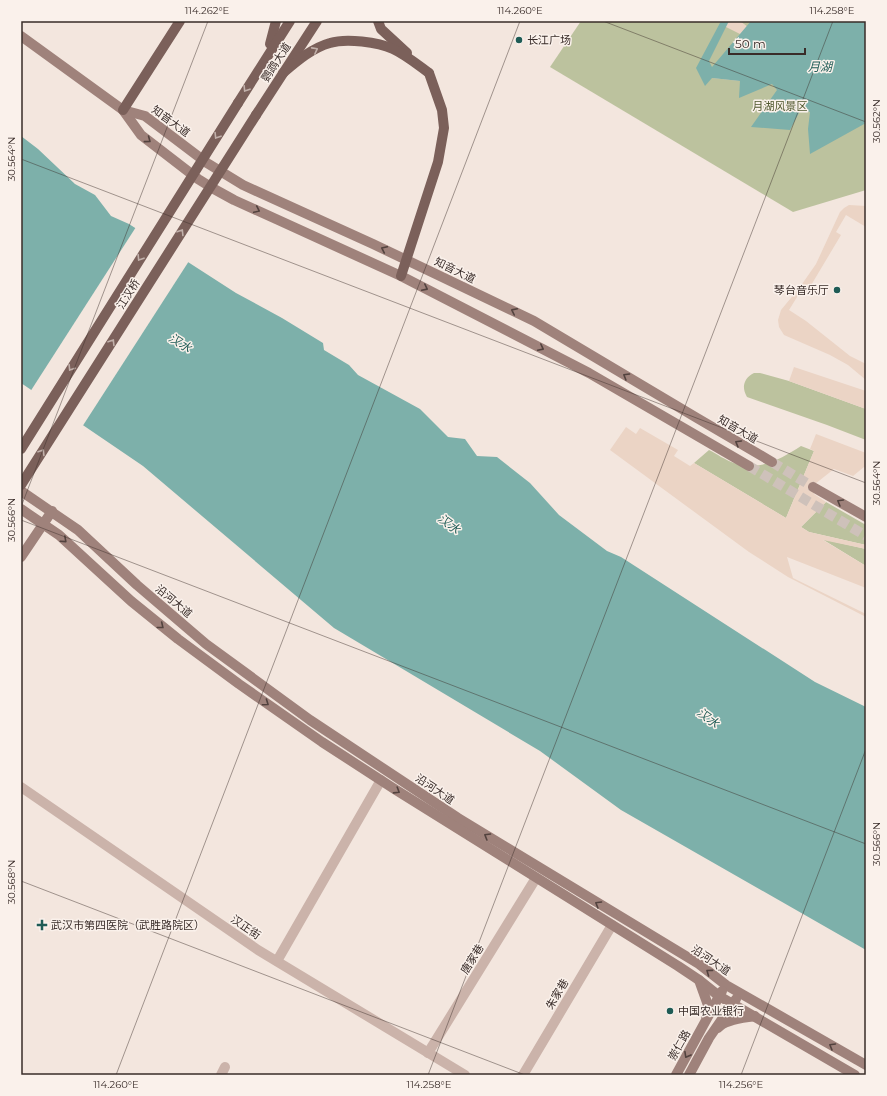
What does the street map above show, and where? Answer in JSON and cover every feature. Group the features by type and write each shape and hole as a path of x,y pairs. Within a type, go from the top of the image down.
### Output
{"main road":[{"path":"123,110 180,21"},
{"path":"263,62 274,32 276,21"},
{"name":"鹦鹉大道","path":"238,103 290,21"},
{"name":"鹦鹉大道","path":"256,115 317,21"},
{"path":"378,21 382,29 429,73 442,110 444,128 438,162 401,276"},
{"name":"知音大道","path":"21,36 123,110 141,135 198,179 214,189 234,200 401,276 589,373 749,466"},
{"path":"283,73 311,52 330,43 352,41 372,42 394,49 429,73"},
{"name":"江汉桥","path":"21,448 238,103"},
{"name":"知音大道","path":"123,110 145,116 207,163 243,185 534,321 772,462"},
{"name":"江汉桥","path":"21,485 256,115"},
{"path":"813,487 866,517"},
{"name":"沿河大道","path":"21,491 78,530 137,585 206,644 310,720 458,818 699,964 726,985 866,1065"},
{"name":"沿河大道","path":"21,509 44,523 59,535 131,601 178,639 309,733 699,980 719,996 855,1075"},
{"path":"21,557 52,511"},
{"path":"699,980 709,1008 699,1033"},
{"name":"崇仁路","path":"676,1075 726,985"},
{"name":"崇仁路","path":"689,1075 709,1038 740,993"},
{"path":"709,1038 721,1024 754,1016"}],"street":[{"path":"277,961 381,780"},
{"name":"汉正街","path":"21,787 245,941 465,1075"},
{"name":"唐家巷","path":"428,1053 536,878"},
{"name":"朱家巷","path":"523,1075 612,925"}],"green space":[{"name":"月湖风景区","path":"581,21 866,21 866,190 793,212 550,67"},
{"path":"754,373 760,373 789,381 866,409 866,440 747,397 744,390 744,383 748,377"},
{"path":"801,446 814,451 786,518 694,463 709,450 734,463 752,466 760,465 769,463"},
{"path":"826,502 866,525 866,545 809,532 801,527"},
{"path":"822,539 866,549 866,566"}],"shaded area":[{"path":"721,21 740,21 752,30 740,81 712,78 746,37 720,24"},
{"path":"849,205 866,206 866,227 846,215 836,232 841,235 807,292 802,289 789,310 806,321 850,356 866,364 866,380 848,365 830,355 784,335 779,327 778,320 781,310 816,264 840,212"},
{"path":"794,367 866,391 866,409 789,381"},
{"path":"626,427 636,434 640,428 678,450 674,456 690,466 694,463 786,518 814,451 810,449 816,434 866,453 866,468 864,467 853,476 834,469 815,484 814,494 826,502 801,527 809,532 866,545 866,549 823,540 866,566 866,588 787,557 793,578 866,614 866,617 788,577 749,552 610,450"}],"water":[{"name":"月湖","path":"721,21 729,21 709,61 712,67 751,21 866,21 866,123 810,154 808,129 810,112 801,109 790,130 751,127 777,90 772,84 739,98 740,81 712,78 705,86 696,68"},
{"name":"汉水","path":"21,136 38,149 75,184 95,195 111,216 129,224 236,293 282,318 323,343 324,350 349,365 358,375 420,409 448,437 465,439 477,456 497,457 530,483 559,515 607,551 621,557 815,682 866,707 866,950 621,810 540,751 334,628 143,466 21,383"}],"pier":[{"path":"136,227 189,261 82,427 30,392"}],"tunnel":[{"path":"772,462 813,487"},
{"path":"749,466 866,536"}],"place":[{"name":"长江广场","path":"519,40"},
{"name":"琴台音乐厅","path":"837,290"},
{"name":"武汉市第四医院（武胜路院区）","path":"42,925"},
{"name":"中国农业银行","path":"670,1011"}]}
